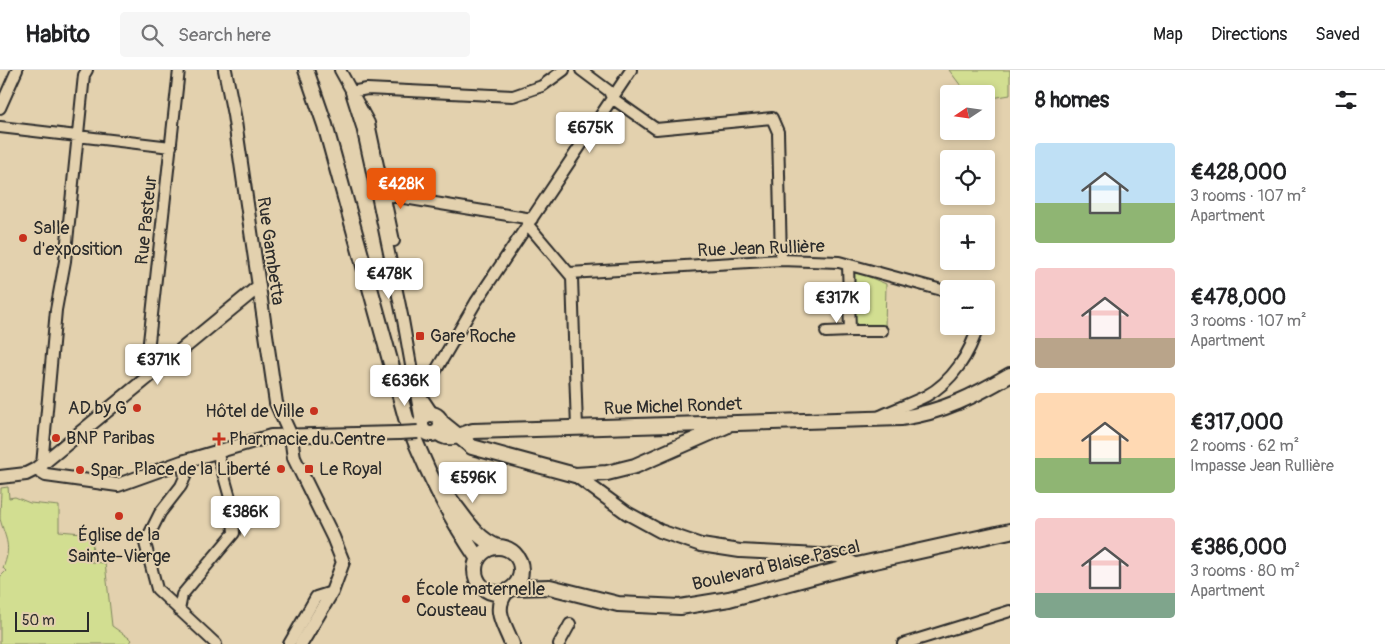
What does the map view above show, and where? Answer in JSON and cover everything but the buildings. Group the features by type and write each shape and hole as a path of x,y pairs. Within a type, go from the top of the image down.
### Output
{"main road":[{"path":"306,70 325,125"},
{"path":"312,70 325,125 406,418 417,448 443,504 478,559"},
{"name":"Rue Michel Rondet","path":"459,435 473,431 901,418 930,414 965,400 1010,375"},
{"path":"420,427 429,434 439,423"},
{"path":"439,423 441,436 450,438 459,435 472,447 575,475 607,472 635,466 734,423"},
{"path":"434,482 450,498 478,535 487,543 512,552 520,565 520,577 499,600 499,612 512,644"},
{"name":"Boulevard Blaise Pascal","path":"520,565 532,576 550,587 618,604 680,607 729,599 857,565 1010,531"},
{"path":"498,547 486,550 478,559 475,566 478,582 489,592 510,590"},
{"name":"Boulevard Blaise Pascal","path":"510,590 550,587"},
{"path":"489,592 488,600 505,644"}],"street":[{"path":"0,108 17,70"},
{"path":"87,70 84,75 65,262 56,310 39,467 46,475 118,485 182,462 271,436 399,433 420,427 416,388 406,338 410,317 381,194 369,123 340,70"},
{"name":"Rue Pasteur","path":"152,373 147,360 180,70"},
{"name":"Rue Gambetta","path":"225,70 234,115 276,403 291,436 294,458 334,537 343,562 332,592 301,644"},
{"path":"351,92 366,89 513,96 542,86 564,70"},
{"path":"580,70 609,91 612,98 656,129 772,118 778,132 781,260"},
{"path":"416,388 428,384 476,302 631,70"},
{"path":"0,127 170,147"},
{"path":"381,194 530,222 572,277 577,428"},
{"name":"Rue Jean Rullière","path":"570,273 781,260 823,260 940,290"},
{"path":"848,265 850,331"},
{"path":"0,477 26,474 39,467 258,287"},
{"path":"826,332 882,331"},
{"path":"874,418 926,396 951,377 973,343 975,335"},
{"path":"416,388 439,423"},
{"path":"179,610 182,595 234,533 232,505 217,451"},
{"path":"182,462 185,477 181,486 160,513 145,543 157,589 216,644"},
{"path":"575,475 628,513 660,531 701,545 740,551 838,556 857,565"},
{"path":"288,644 316,597 332,592"},
{"path":"903,644 1010,611"},
{"path":"559,644 570,624"}],"green space":[{"path":"949,70 1010,70 1010,95 995,98 995,85 960,85"},
{"path":"857,272 886,284 885,328 852,327 855,315 853,274"},
{"path":"8,487 9,498 15,497 30,503 59,506 59,531 94,534 91,562 105,563 112,626 132,640 129,644 0,644 0,577 6,571 3,568 8,548 0,519 1,488"}],"place":[{"name":"Salle d'exposition","path":"23,238"},
{"name":"Gare Roche","path":"420,336"},
{"name":"AD by G","path":"137,408"},
{"name":"Hôtel de Ville","path":"314,411"},
{"name":"BNP Paribas","path":"56,438"},
{"name":"Pharmacie du Centre","path":"219,439"},
{"name":"Place de la Liberté","path":"281,469"},
{"name":"Le Royal","path":"309,469"},
{"name":"Spar","path":"80,470"},
{"name":"Église de la Sainte-Vierge","path":"119,516"},
{"name":"École maternelle Cousteau","path":"406,599"}]}
